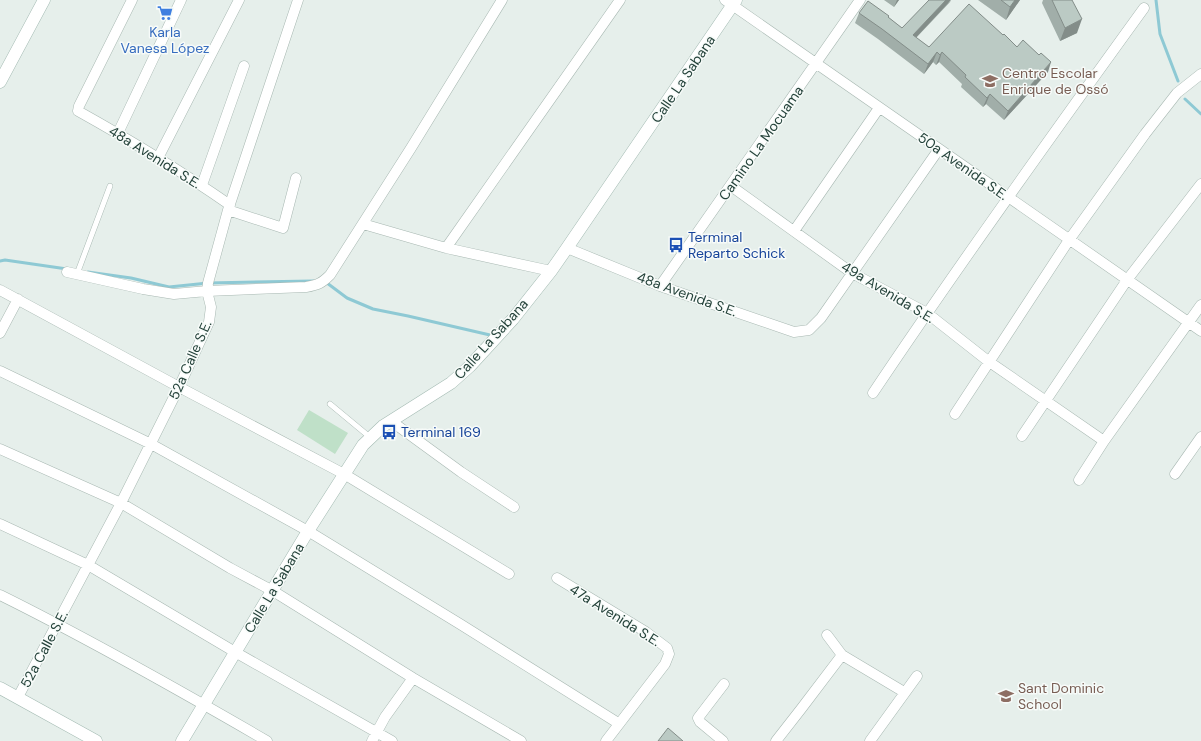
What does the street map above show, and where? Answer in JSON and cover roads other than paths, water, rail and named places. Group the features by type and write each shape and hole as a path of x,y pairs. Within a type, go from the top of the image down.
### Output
{"street":[{"path":"0,82 44,0"},
{"name":"48a Avenida S.E.","path":"132,0 79,106 78,111 118,133 202,185 229,208 282,228 296,178"},
{"path":"118,133 182,0"},
{"path":"158,158 239,0"},
{"name":"52a Calle S.E.","path":"18,697 121,503 179,387 209,322 211,307 207,291 208,283 229,208 298,0"},
{"path":"72,273 143,289 174,294 207,291 306,287 317,285 324,281 330,275 363,224 502,0"},
{"path":"446,248 620,0"},
{"name":"Camino La Mocuama","path":"660,286 860,0"},
{"name":"50a Avenida S.E.","path":"731,2 816,64 1201,331"},
{"name":"Calle La Sabana","path":"182,741 308,532 363,445 383,426 451,383 470,366 513,319 567,248 731,2"},
{"path":"873,393 926,313 1144,8"},
{"path":"202,185 244,66"},
{"path":"954,414 1069,240 1145,134 1177,93 1201,74"},
{"path":"794,231 879,108"},
{"path":"852,272 939,149"},
{"path":"1022,436 1127,280 1201,184"},
{"name":"49a Avenida S.E.","path":"731,186 852,272 926,313 988,361 1046,402 1104,440"},
{"path":"363,224 446,248 550,271"},
{"name":"48a Avenida S.E.","path":"567,248 660,286 794,332 809,330 821,318 852,272"},
{"path":"0,290 344,474 509,574"},
{"path":"0,333 18,299"},
{"path":"1079,480 1104,440 1201,305"},
{"path":"0,370 151,444 308,532 460,624 618,723 606,741"},
{"path":"391,421 461,472 514,507"},
{"path":"1176,474 1201,437"},
{"path":"0,449 121,503 230,568 273,591 413,678 521,741"},
{"path":"0,524 88,564 374,736 392,741"},
{"name":"47a Avenida S.E.","path":"557,578 646,632 667,648 669,654 665,664 618,723"},
{"path":"0,595 57,624 204,704 267,741"},
{"path":"827,635 842,655 904,692"},
{"path":"776,741 842,655"},
{"path":"870,741 917,676"},
{"path":"374,736 385,717 413,678"},
{"path":"722,741 700,722 698,718 724,684"},
{"path":"2,692 18,697 96,741"}],"lane":[{"path":"72,273 110,186"},
{"path":"330,404 371,438"}],"waterway":[{"path":"1156,0 1160,34 1178,81"},
{"path":"1185,99 1201,114"},
{"path":"0,261 5,260 67,269"},
{"path":"88,272 131,278 169,287 208,283 313,281"},
{"path":"327,283 347,298 373,309 490,335"}],"place":[{"name":"Karla Vanesa López","path":"165,13"},
{"name":"Centro Escolar Enrique de Ossó","path":"990,81"},
{"name":"Terminal Reparto Schick","path":"676,245"},
{"name":"Terminal 169","path":"389,432"},
{"name":"Sant Dominic School","path":"1006,696"}]}
